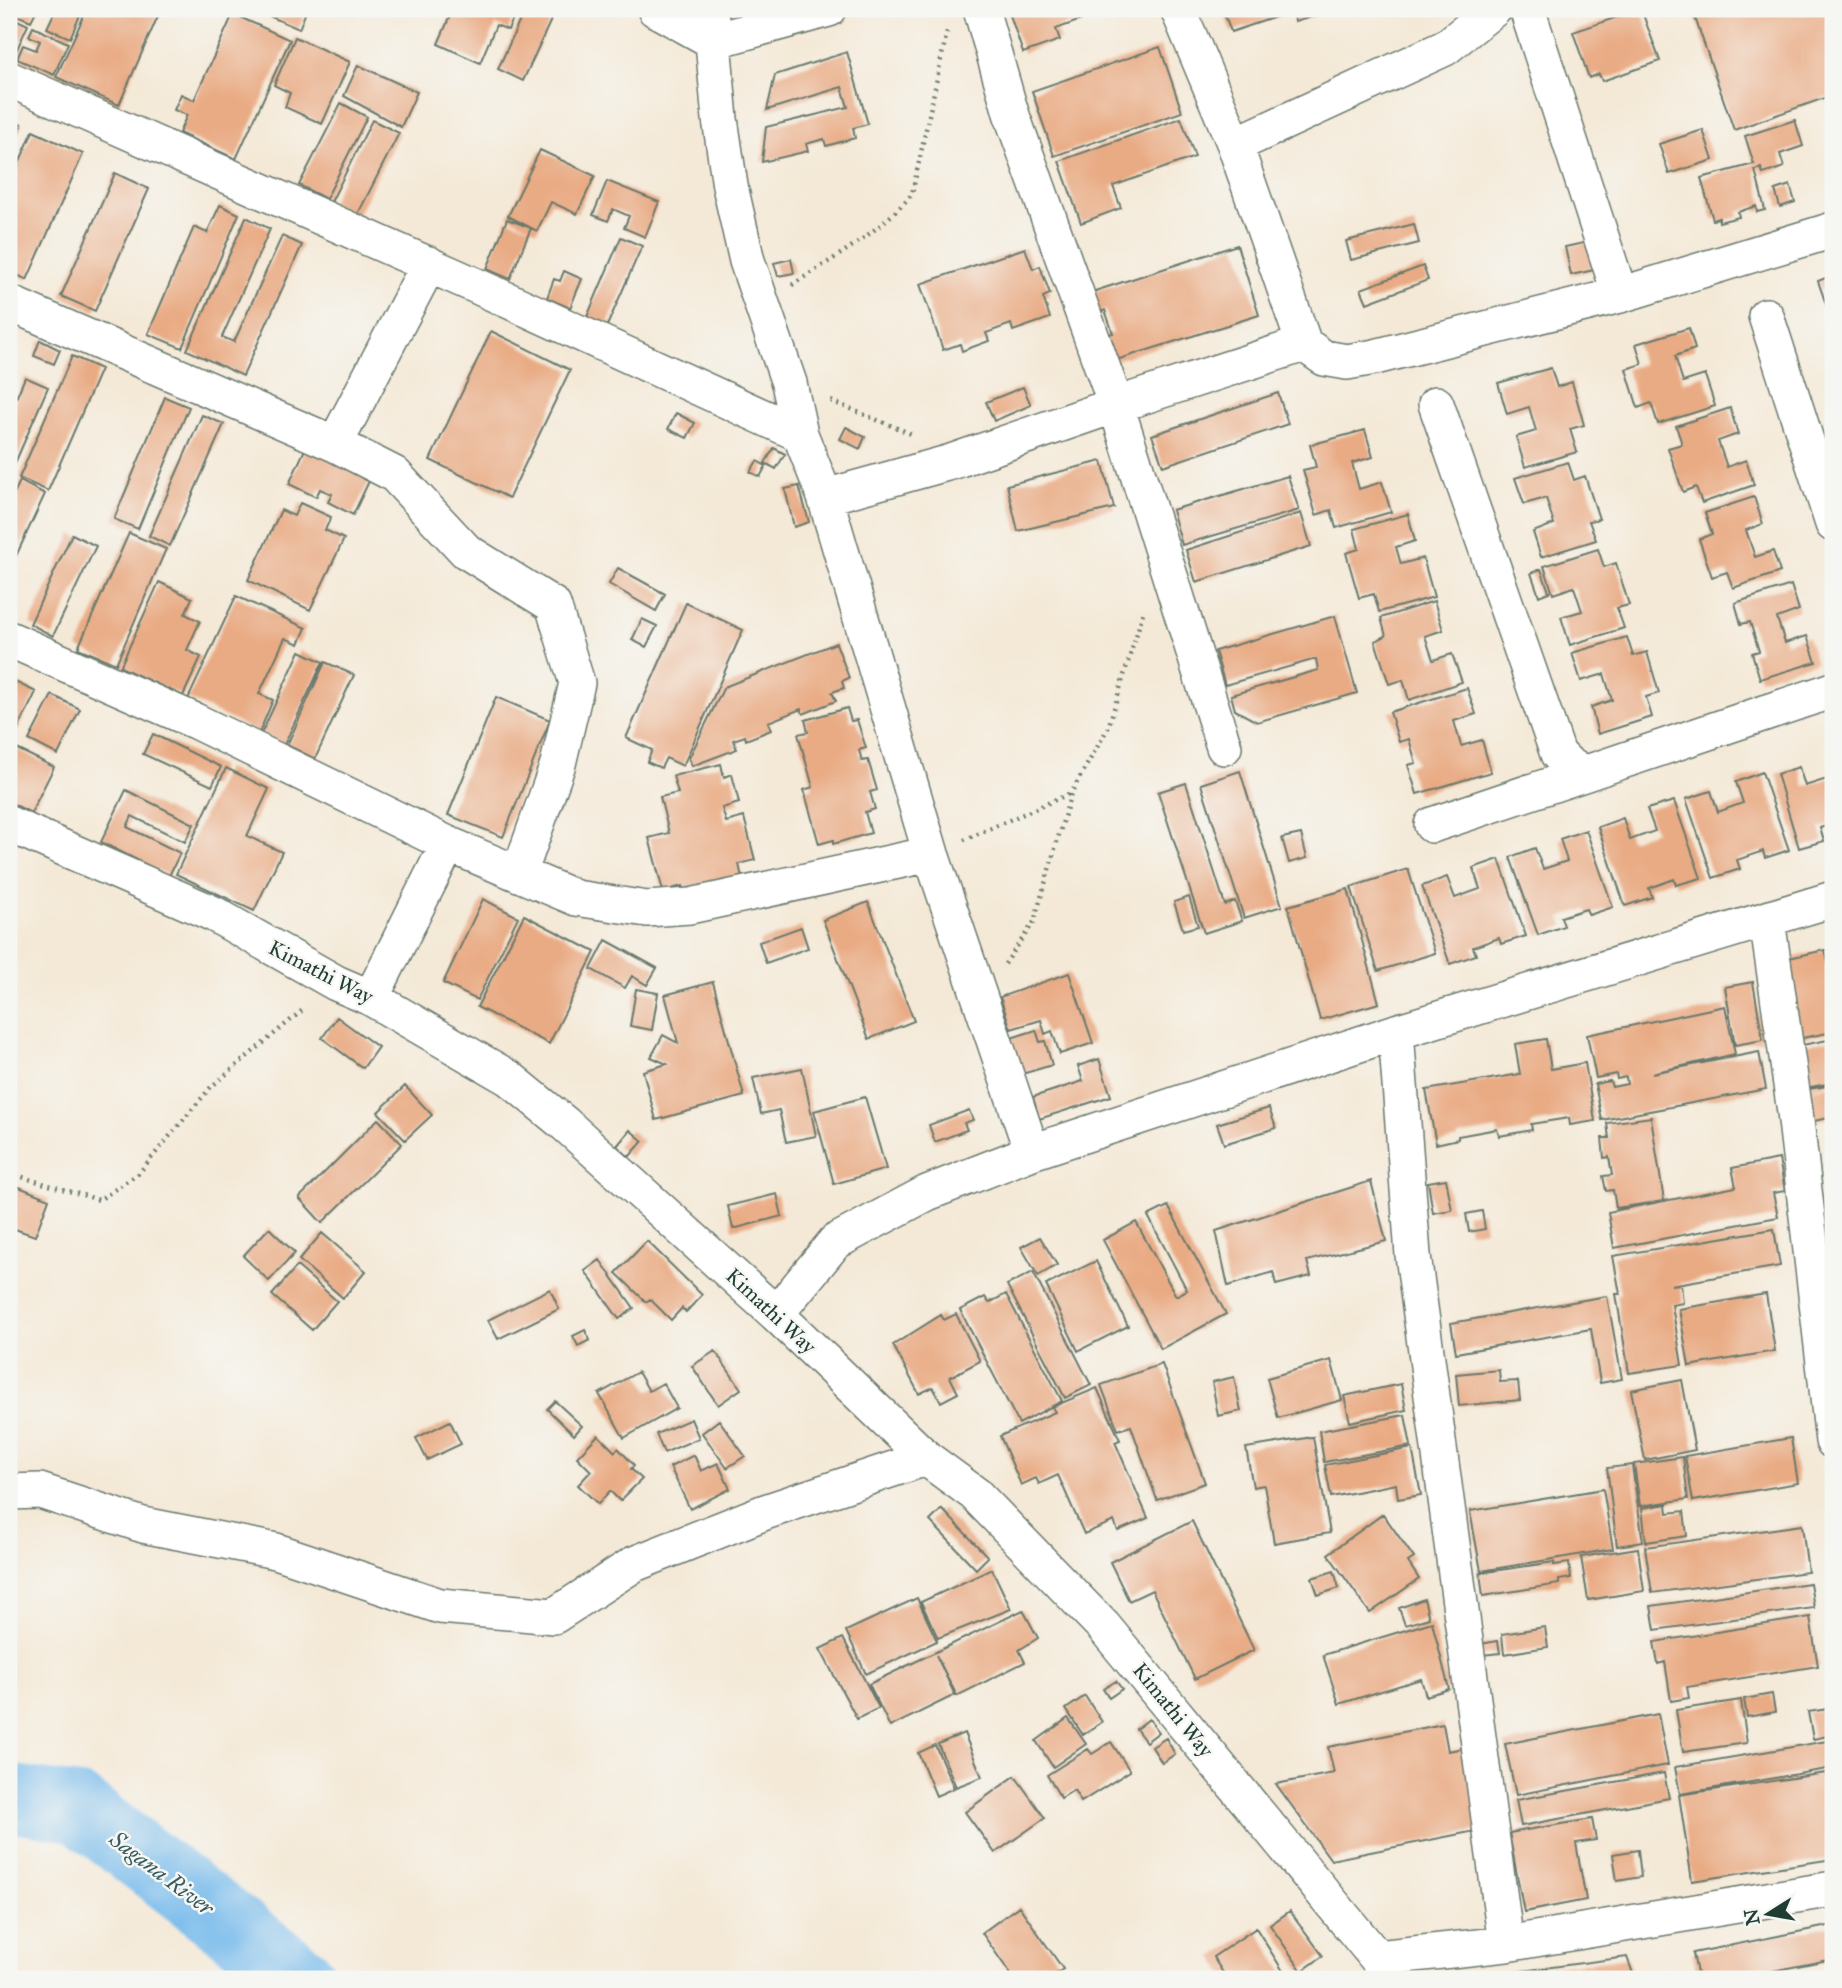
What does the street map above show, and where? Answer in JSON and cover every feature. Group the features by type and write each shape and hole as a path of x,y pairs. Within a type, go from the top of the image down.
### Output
{"street":[{"path":"656,9 711,25 829,9"},
{"path":"1178,9 1235,145 1304,344 1324,358 1347,362 1620,295 1833,230"},
{"path":"1235,145 1445,48 1494,9"},
{"path":"1527,9 1620,295"},
{"path":"966,14 1011,113 1116,405 1164,548 1195,663 1224,747"},
{"path":"711,25 730,186 747,261 789,383 800,434 825,497 931,854 1032,1152"},
{"path":"9,79 429,264 800,434"},
{"path":"335,444 429,264"},
{"path":"9,303 335,444 394,474 466,551 553,605 577,683 558,764 519,874"},
{"path":"1766,316 1833,524"},
{"path":"825,497 951,462 1304,344"},
{"path":"1436,404 1558,754 1570,766 1585,773"},
{"path":"9,639 195,721 448,844 576,898 647,909 690,906 931,854"},
{"path":"1432,825 1833,690"},
{"name":"Kimathi Way","path":"9,824 214,914 336,984 371,998 509,1078 565,1124 776,1314 926,1458 975,1493 1104,1627 1384,1969"},
{"path":"371,998 448,844"},
{"path":"776,1314 835,1242 927,1193 1032,1152 1396,1032 1833,899"},
{"path":"1767,920 1796,1112 1833,1441"},
{"path":"1396,1032 1413,1255 1506,1944"},
{"path":"9,1492 40,1491 143,1525 276,1551 440,1606 554,1616 634,1564 765,1512 926,1458"},
{"path":"1384,1969 1506,1944 1833,1889"}],"path":[{"path":"762,304 870,234 897,212 912,194 966,14"},
{"path":"789,383 915,435 951,462"},
{"path":"979,1002 1034,922 1071,793 1108,728 1164,548"},
{"path":"931,854 1071,793"},
{"path":"9,1173 99,1200 138,1174 211,1087 336,984"}],"building":[{"path":"11,9 37,9 31,21 9,12"},
{"path":"56,9 83,9 70,38 47,28"},
{"path":"87,9 161,9 119,105 56,77"},
{"path":"253,9 307,9 299,29"},
{"path":"453,9 518,9 508,30 496,25 480,63 438,44"},
{"path":"525,9 556,9 523,81 498,69"},
{"path":"1029,9 1111,9 1056,29 1060,40 1023,53 1010,15"},
{"path":"1223,9 1283,9 1285,14 1231,32"},
{"path":"1291,9 1336,9 1295,22"},
{"path":"1641,9 1660,61 1602,81 1599,74 1589,78 1573,32"},
{"path":"1692,9 1825,9 1833,32 1833,95 1734,130"},
{"path":"233,14 290,40 236,159 179,133 187,115 174,110 181,94 194,100"},
{"path":"9,16 28,25 13,58 9,56"},
{"path":"33,27 68,43 54,75 17,59 23,45 36,50 40,41 29,36"},
{"path":"295,37 350,62 322,124 285,107 290,93 274,85"},
{"path":"1160,47 1182,112 1054,156 1032,91"},
{"path":"847,52 868,124 853,128 855,138 826,146 824,139 806,144 808,151 762,162 766,127 848,107 842,87 767,110 775,75"},
{"path":"358,65 417,92 401,127 344,96"},
{"path":"341,103 367,117 326,199 299,185"},
{"path":"1181,118 1195,157 1113,186 1121,208 1081,223 1059,161"},
{"path":"9,119 22,124 9,156"},
{"path":"372,120 399,133 357,216 331,202"},
{"path":"1795,120 1803,146 1780,154 1784,167 1763,174 1761,168 1755,170 1765,210 1757,212 1756,206 1738,212 1739,217 1719,222 1719,218 1713,220 1701,178 1754,164 1745,136"},
{"path":"1703,130 1713,160 1669,174 1659,144"},
{"path":"33,131 83,154 27,280 9,271 9,186"},
{"path":"540,150 595,176 577,214 551,202 537,231 508,216"},
{"path":"115,173 149,189 95,311 61,296"},
{"path":"607,181 659,202 645,237 624,228 629,216 613,209 608,221 593,215"},
{"path":"1790,185 1795,202 1780,207 1775,190"},
{"path":"220,205 239,214 182,348 148,334 194,227 207,233"},
{"path":"246,217 270,229 222,337 234,342 282,236 302,245 243,376 187,350"},
{"path":"507,219 531,228 510,279 487,269"},
{"path":"1414,224 1419,243 1351,260 1346,241"},
{"path":"621,237 642,246 607,326 587,317"},
{"path":"1593,241 1599,269 1571,275 1565,247"},
{"path":"1237,245 1259,315 1113,361 1105,335 1113,333 1105,310 1098,313 1092,292"},
{"path":"1025,248 1033,269 1040,266 1050,294 1043,297 1050,318 1013,331 1011,324 986,333 989,341 962,351 960,344 943,350 920,284"},
{"path":"791,259 794,273 778,276 774,263"},
{"path":"1423,266 1428,280 1367,303 1361,289"},
{"path":"564,271 582,279 570,308 547,298 554,279 560,281"},
{"path":"1833,275 1833,308 1828,310 1818,281"},
{"path":"1689,328 1695,349 1675,356 1683,382 1705,375 1715,406 1658,424 1651,403 1638,408 1626,369 1642,364 1636,344"},
{"path":"491,331 570,370 509,498 430,460"},
{"path":"40,340 60,350 54,364 34,356"},
{"path":"72,356 101,369 48,491 19,478"},
{"path":"1551,368 1557,387 1572,382 1584,425 1570,429 1577,452 1525,467 1516,437 1536,431 1529,407 1507,414 1498,383"},
{"path":"25,377 48,387 9,477 9,415"},
{"path":"1023,387 1031,405 994,421 986,402"},
{"path":"1278,393 1288,424 1163,466 1152,435"},
{"path":"165,397 189,407 138,529 114,519"},
{"path":"1730,408 1738,434 1718,441 1727,467 1746,460 1754,485 1702,503 1696,487 1683,492 1668,448 1682,444 1676,426"},
{"path":"676,413 695,423 687,438 668,429"},
{"path":"202,415 224,424 170,546 149,536"},
{"path":"846,427 865,437 860,449 840,439"},
{"path":"1365,430 1373,457 1352,463 1359,489 1382,482 1391,512 1336,528 1331,510 1316,515 1303,470 1316,467 1310,445"},
{"path":"306,447 371,477 353,515 328,502 332,494 320,489 316,497 289,484"},
{"path":"774,448 785,454 776,469 765,463"},
{"path":"757,461 766,466 760,477 750,472"},
{"path":"1102,461 1114,508 1018,531 1007,485"},
{"path":"1568,462 1574,480 1585,476 1599,519 1589,521 1596,540 1541,557 1533,532 1554,524 1546,498 1524,504 1515,478"},
{"path":"1288,476 1299,510 1182,545 1172,510"},
{"path":"20,481 45,494 9,571 9,504"},
{"path":"799,486 809,522 794,527 785,489"},
{"path":"1754,497 1763,524 1746,530 1755,557 1773,551 1780,572 1733,588 1727,572 1712,577 1699,539 1712,534 1705,513"},
{"path":"300,503 331,517 325,530 344,539 310,610 248,580 281,510 294,516"},
{"path":"1301,513 1311,546 1196,582 1186,550"},
{"path":"1408,514 1415,541 1396,547 1401,564 1423,558 1434,597 1379,612 1374,594 1359,598 1346,553 1359,549 1354,529"},
{"path":"129,533 166,549 116,664 78,648"},
{"path":"72,534 96,546 53,636 30,624"},
{"path":"1598,549 1604,567 1616,563 1629,605 1617,608 1624,628 1570,645 1561,617 1582,611 1574,587 1553,594 1544,566"},
{"path":"618,568 665,594 656,611 609,584"},
{"path":"1541,569 1549,592 1539,596 1531,573"},
{"path":"159,582 192,598 185,614 200,621 187,650 201,657 183,696 120,667"},
{"path":"1791,585 1799,610 1777,618 1785,643 1807,636 1816,662 1760,679 1752,653 1759,651 1750,622 1741,624 1735,603"},
{"path":"236,596 306,628 299,644 285,638 259,694 273,700 259,733 188,699"},
{"path":"1434,601 1443,630 1425,636 1433,660 1452,654 1462,682 1409,700 1403,680 1389,684 1375,641 1386,636 1381,618"},
{"path":"686,603 743,630 683,766 666,758 661,768 647,762 652,750 626,738"},
{"path":"1335,616 1357,693 1257,722 1235,710 1231,695 1318,670 1316,659 1225,685 1215,651"},
{"path":"642,619 657,626 646,647 632,640"},
{"path":"1627,637 1633,656 1647,652 1659,693 1646,697 1652,717 1598,734 1591,707 1612,700 1604,674 1581,681 1572,653"},
{"path":"836,643 849,678 842,681 844,688 832,692 836,701 803,714 801,709 768,722 771,730 746,740 745,736 733,740 737,749 692,766 689,758 724,687"},
{"path":"300,651 323,662 284,745 261,734"},
{"path":"325,662 354,675 315,759 287,745"},
{"path":"9,679 36,692 15,736 9,733"},
{"path":"1467,688 1476,714 1454,721 1461,746 1482,740 1491,772 1417,794 1408,765 1416,763 1409,739 1399,742 1390,712"},
{"path":"52,695 80,709 58,755 29,740"},
{"path":"496,697 550,720 503,837 448,815"},
{"path":"847,708 851,721 857,720 866,748 859,750 862,761 868,760 877,790 870,792 875,809 865,812 871,833 833,844 833,840 819,844 804,790 813,787 798,734 808,732 805,720"},
{"path":"153,734 221,767 212,786 143,754"},
{"path":"9,745 54,767 31,813 9,802"},
{"path":"721,764 724,777 732,774 739,803 722,808 726,822 744,817 755,860 739,864 742,878 685,893 683,886 663,891 649,838 669,833 660,797 678,793 673,776"},
{"path":"1799,767 1805,786 1833,777 1833,824 1820,828 1824,841 1799,848 1777,774"},
{"path":"226,768 269,789 247,836 282,852 254,911 176,874"},
{"path":"1240,771 1282,906 1244,918 1201,784"},
{"path":"1762,772 1789,850 1765,858 1763,851 1737,860 1740,869 1713,878 1686,799 1711,791 1718,812 1743,803 1736,782"},
{"path":"1186,783 1225,905 1235,901 1242,921 1204,933 1158,792"},
{"path":"126,790 194,824 185,842 132,816 127,827 180,853 169,876 101,842"},
{"path":"1674,801 1701,878 1676,885 1674,879 1649,888 1652,897 1625,906 1598,827 1623,818 1630,840 1655,831 1647,809"},
{"path":"1586,830 1613,907 1589,915 1586,909 1561,917 1564,926 1538,935 1510,857 1535,848 1543,869 1567,861 1560,839"},
{"path":"1301,834 1307,858 1289,863 1282,838"},
{"path":"1499,859 1526,936 1501,944 1499,938 1473,947 1476,955 1450,964 1422,886 1447,877 1455,898 1480,889 1473,868"},
{"path":"1408,869 1435,953 1378,971 1351,887"},
{"path":"1348,889 1379,1003 1320,1020 1288,906"},
{"path":"1189,897 1198,926 1183,930 1174,902"},
{"path":"483,899 518,917 477,1000 443,983"},
{"path":"868,902 914,1021 869,1039 823,920"},
{"path":"524,915 595,952 549,1044 477,1007"},
{"path":"801,927 808,948 766,963 759,942"},
{"path":"606,940 657,968 647,985 632,976 625,988 591,969"},
{"path":"1825,950 1833,983 1833,1032 1797,1039 1780,960"},
{"path":"1069,973 1093,1043 1060,1054 1052,1031 1045,1034 1041,1020 1011,1029 1000,997"},
{"path":"713,982 744,1096 656,1120 643,1071 667,1064 651,1057 663,1035 678,1043 665,995"},
{"path":"1753,982 1763,1040 1735,1045 1725,987"},
{"path":"636,989 658,993 652,1030 630,1026"},
{"path":"1725,1006 1735,1054 1652,1073 1759,1052 1766,1089 1602,1120 1595,1084 1610,1081 1612,1087 1627,1084 1626,1077 1617,1079 1616,1074 1596,1078 1587,1035"},
{"path":"337,1017 378,1047 363,1068 322,1038"},
{"path":"1036,1030 1040,1042 1045,1041 1052,1065 1022,1074 1011,1038"},
{"path":"1546,1039 1551,1069 1585,1063 1595,1121 1570,1125 1569,1118 1531,1124 1532,1130 1499,1136 1497,1129 1458,1136 1458,1139 1436,1144 1426,1090 1520,1074 1515,1044"},
{"path":"1833,1039 1833,1083 1805,1088 1797,1046"},
{"path":"1099,1059 1111,1096 1039,1119 1033,1097 1083,1081 1078,1066"},
{"path":"802,1068 816,1136 786,1142 779,1110 761,1114 753,1078"},
{"path":"1833,1085 1833,1117 1809,1122 1803,1090"},
{"path":"405,1086 432,1115 405,1140 378,1112"},
{"path":"865,1097 886,1169 834,1184 814,1111"},
{"path":"1269,1108 1276,1128 1224,1144 1217,1124"},
{"path":"969,1110 973,1120 964,1123 967,1130 935,1142 929,1125"},
{"path":"1651,1117 1664,1201 1616,1208 1613,1190 1606,1191 1603,1176 1612,1175 1609,1157 1604,1158 1602,1138 1609,1138 1607,1123"},
{"path":"378,1119 402,1144 322,1223 299,1198"},
{"path":"630,1130 643,1141 629,1157 617,1146"},
{"path":"1779,1159 1785,1191 1773,1193 1778,1217 1614,1248 1608,1212 1736,1187 1732,1168"},
{"path":"1446,1179 1452,1210 1433,1213 1428,1182"},
{"path":"1371,1181 1386,1241 1307,1261 1311,1276 1276,1285 1273,1272 1228,1286 1216,1231"},
{"path":"9,1183 49,1199 35,1236 9,1227"},
{"path":"777,1194 782,1216 733,1229 728,1206"},
{"path":"1168,1206 1226,1314 1161,1349 1103,1240 1136,1222 1176,1296 1187,1290 1148,1216"},
{"path":"1482,1211 1485,1229 1469,1232 1466,1214"},
{"path":"269,1228 295,1253 269,1281 243,1256"},
{"path":"1774,1229 1780,1266 1671,1285 1681,1284 1683,1303 1672,1305 1682,1365 1629,1373 1616,1294 1620,1294 1613,1256"},
{"path":"322,1233 366,1271 343,1298 299,1260"},
{"path":"1040,1237 1057,1265 1038,1276 1021,1247"},
{"path":"647,1241 702,1295 686,1312 682,1308 671,1320 650,1299 646,1302 616,1273"},
{"path":"600,1260 634,1308 619,1319 585,1271"},
{"path":"1096,1261 1128,1326 1078,1351 1046,1285"},
{"path":"297,1266 337,1301 312,1330 272,1295"},
{"path":"1033,1272 1091,1385 1065,1398 1007,1285"},
{"path":"550,1289 559,1309 498,1339 488,1320"},
{"path":"1006,1294 1062,1401 1019,1424 960,1310 985,1297 989,1303"},
{"path":"1766,1294 1775,1351 1689,1366 1679,1309"},
{"path":"1607,1296 1622,1379 1600,1383 1591,1329 1456,1353 1451,1323"},
{"path":"956,1314 980,1361 950,1377 958,1393 941,1402 933,1387 919,1394 893,1345 941,1315 944,1320"},
{"path":"585,1330 590,1340 578,1346 573,1336"},
{"path":"715,1351 741,1389 718,1405 692,1366"},
{"path":"1331,1360 1342,1400 1278,1418 1267,1378"},
{"path":"1162,1364 1205,1483 1157,1500 1131,1426 1118,1430 1101,1385"},
{"path":"1499,1370 1500,1382 1518,1381 1520,1400 1459,1406 1456,1374"},
{"path":"638,1372 649,1391 663,1383 677,1408 624,1438 599,1394"},
{"path":"1234,1377 1241,1411 1218,1416 1212,1382"},
{"path":"1682,1380 1695,1450 1645,1460 1631,1390"},
{"path":"1401,1384 1406,1410 1350,1422 1344,1396"},
{"path":"1097,1388 1120,1440 1115,1442 1148,1518 1118,1531 1114,1521 1084,1534 1058,1475 1039,1484 1036,1478 1021,1485 1000,1436 1055,1412 1052,1407"},
{"path":"555,1401 582,1426 574,1435 547,1409"},
{"path":"1405,1415 1411,1446 1324,1462 1319,1431"},
{"path":"691,1419 699,1438 664,1453 656,1434"},
{"path":"719,1420 745,1456 727,1468 702,1433"},
{"path":"450,1421 461,1444 427,1460 416,1438"},
{"path":"598,1435 615,1452 618,1448 634,1465 631,1469 642,1479 620,1501 610,1491 598,1504 578,1485 591,1471 577,1457"},
{"path":"1313,1437 1330,1533 1274,1543 1264,1485 1253,1487 1246,1448"},
{"path":"1791,1438 1798,1483 1693,1501 1685,1456"},
{"path":"1412,1448 1421,1495 1398,1499 1396,1484 1331,1497 1325,1465"},
{"path":"694,1455 701,1471 718,1463 730,1489 690,1509 670,1467"},
{"path":"1683,1457 1688,1499 1640,1506 1634,1464"},
{"path":"1632,1465 1643,1542 1617,1546 1607,1468"},
{"path":"1603,1489 1613,1549 1481,1571 1470,1511"},
{"path":"1667,1504 1668,1513 1684,1511 1687,1536 1646,1542 1642,1508"},
{"path":"942,1509 988,1557 976,1569 930,1521"},
{"path":"1383,1514 1414,1558 1408,1562 1419,1579 1370,1613 1328,1554"},
{"path":"1192,1521 1254,1650 1195,1679 1152,1590 1129,1601 1110,1562"},
{"path":"1802,1525 1808,1572 1652,1593 1645,1547"},
{"path":"1638,1548 1644,1591 1588,1600 1581,1557"},
{"path":"1554,1562 1554,1565 1569,1563 1571,1578 1559,1580 1559,1584 1483,1596 1480,1573"},
{"path":"992,1569 1011,1609 938,1638 921,1602"},
{"path":"1334,1571 1339,1588 1318,1595 1312,1578"},
{"path":"1810,1583 1814,1608 1655,1630 1651,1606"},
{"path":"917,1598 937,1641 866,1674 846,1631"},
{"path":"1424,1599 1429,1618 1405,1625 1399,1608"},
{"path":"1023,1610 1038,1638 1019,1650 1025,1662 957,1696 936,1655 955,1695 890,1727 869,1684"},
{"path":"1810,1617 1818,1666 1687,1687 1689,1698 1671,1701 1665,1662 1658,1664 1654,1642"},
{"path":"1432,1622 1449,1689 1426,1696 1421,1679 1339,1704 1323,1655"},
{"path":"1545,1627 1548,1647 1504,1654 1502,1634"},
{"path":"843,1638 879,1708 857,1719 820,1649"},
{"path":"1498,1641 1500,1653 1482,1655 1480,1644"},
{"path":"1116,1681 1122,1689 1109,1698 1103,1689"},
{"path":"1772,1694 1775,1712 1747,1717 1744,1699"},
{"path":"1085,1696 1102,1722 1083,1735 1066,1709"},
{"path":"1741,1700 1747,1743 1683,1752 1676,1710"},
{"path":"1828,1709 1833,1735 1813,1739 1808,1712"},
{"path":"1658,1714 1668,1765 1516,1795 1505,1744"},
{"path":"1068,1718 1086,1744 1053,1767 1036,1741"},
{"path":"1149,1719 1159,1732 1146,1742 1136,1729"},
{"path":"1443,1724 1448,1751 1464,1748 1480,1830 1331,1860 1276,1784 1334,1773 1328,1747"},
{"path":"964,1733 982,1777 956,1787 938,1744"},
{"path":"1166,1738 1175,1754 1162,1763 1152,1747"},
{"path":"1833,1740 1833,1768 1680,1794 1675,1767"},
{"path":"1111,1742 1130,1771 1081,1802 1074,1790 1061,1798 1047,1775 1088,1749 1092,1754"},
{"path":"935,1745 954,1788 936,1796 918,1753"},
{"path":"1664,1773 1669,1798 1521,1826 1516,1800"},
{"path":"1826,1773 1833,1818 1833,1859 1692,1881 1679,1795"},
{"path":"1015,1776 1045,1818 995,1853 965,1812"},
{"path":"1592,1819 1596,1840 1576,1843 1586,1900 1524,1912 1509,1833"},
{"path":"1638,1850 1641,1877 1617,1881 1613,1854"},
{"path":"1019,1906 1063,1969 1049,1979 1014,1979 982,1933"},
{"path":"1290,1911 1323,1956 1302,1971 1270,1925"},
{"path":"1833,1925 1833,1959 1732,1979 1698,1979 1693,1953"},
{"path":"1256,1928 1288,1979 1227,1979 1213,1957"},
{"path":"1627,1957 1635,1979 1469,1978"}],"waterway":[{"name":"Sagana River","path":"9,1798 79,1809 302,1979"}]}
